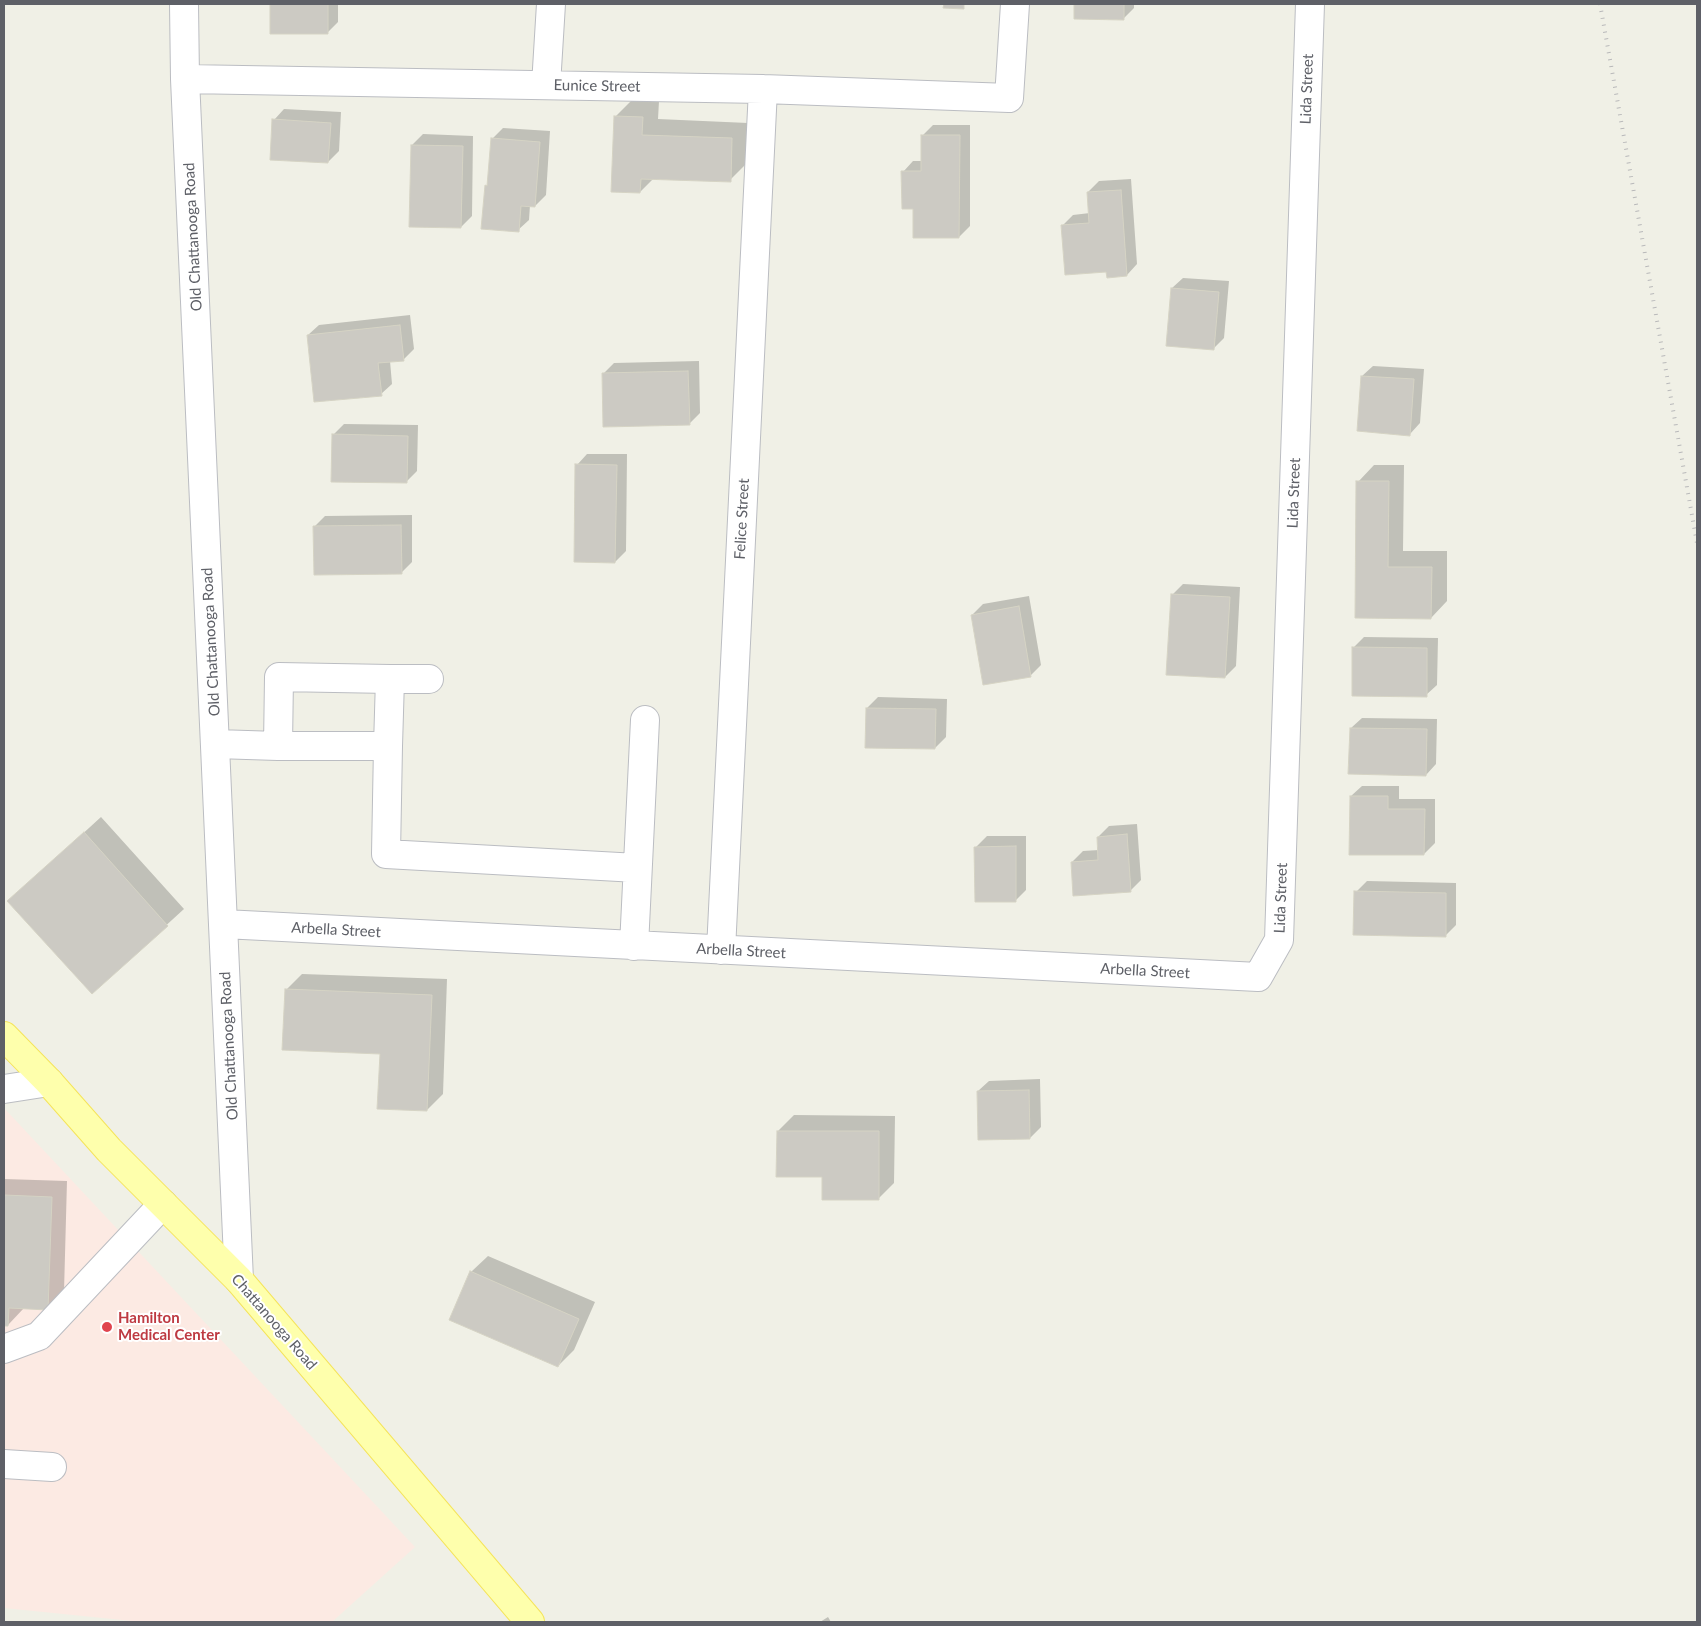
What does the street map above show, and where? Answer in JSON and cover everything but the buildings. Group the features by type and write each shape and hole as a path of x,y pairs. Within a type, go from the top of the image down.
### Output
{"main road":[{"name":"Chattanooga Road","path":"4,1036 49,1082 109,1150 239,1280 530,1622"}],"street":[{"name":"Old Chattanooga Road","path":"184,4 185,79 239,1280"},
{"path":"546,85 552,4"},
{"name":"Eunice Street","path":"185,79 763,89 1009,98 1015,4"},
{"name":"Lida Street","path":"1258,977 1279,940 1310,4"},
{"name":"Felice Street","path":"721,950 763,89"},
{"path":"278,746 280,677 429,679"},
{"path":"390,679 386,854 638,868"},
{"path":"634,946 645,720"},
{"path":"216,744 388,746"},
{"name":"Arbella Street","path":"224,924 1258,977"},
{"path":"4,1089 49,1082"},
{"path":"4,1349 39,1336 164,1204"},
{"path":"4,1464 52,1467"}],"shaded area":[{"name":"Hamilton Medical Center","path":"4,1108 415,1547 332,1622 142,1622 4,1608"}],"railway":[{"path":"1600,4 1697,543"}],"place":[{"name":"Hamilton Medical Center","path":"107,1327"}]}
